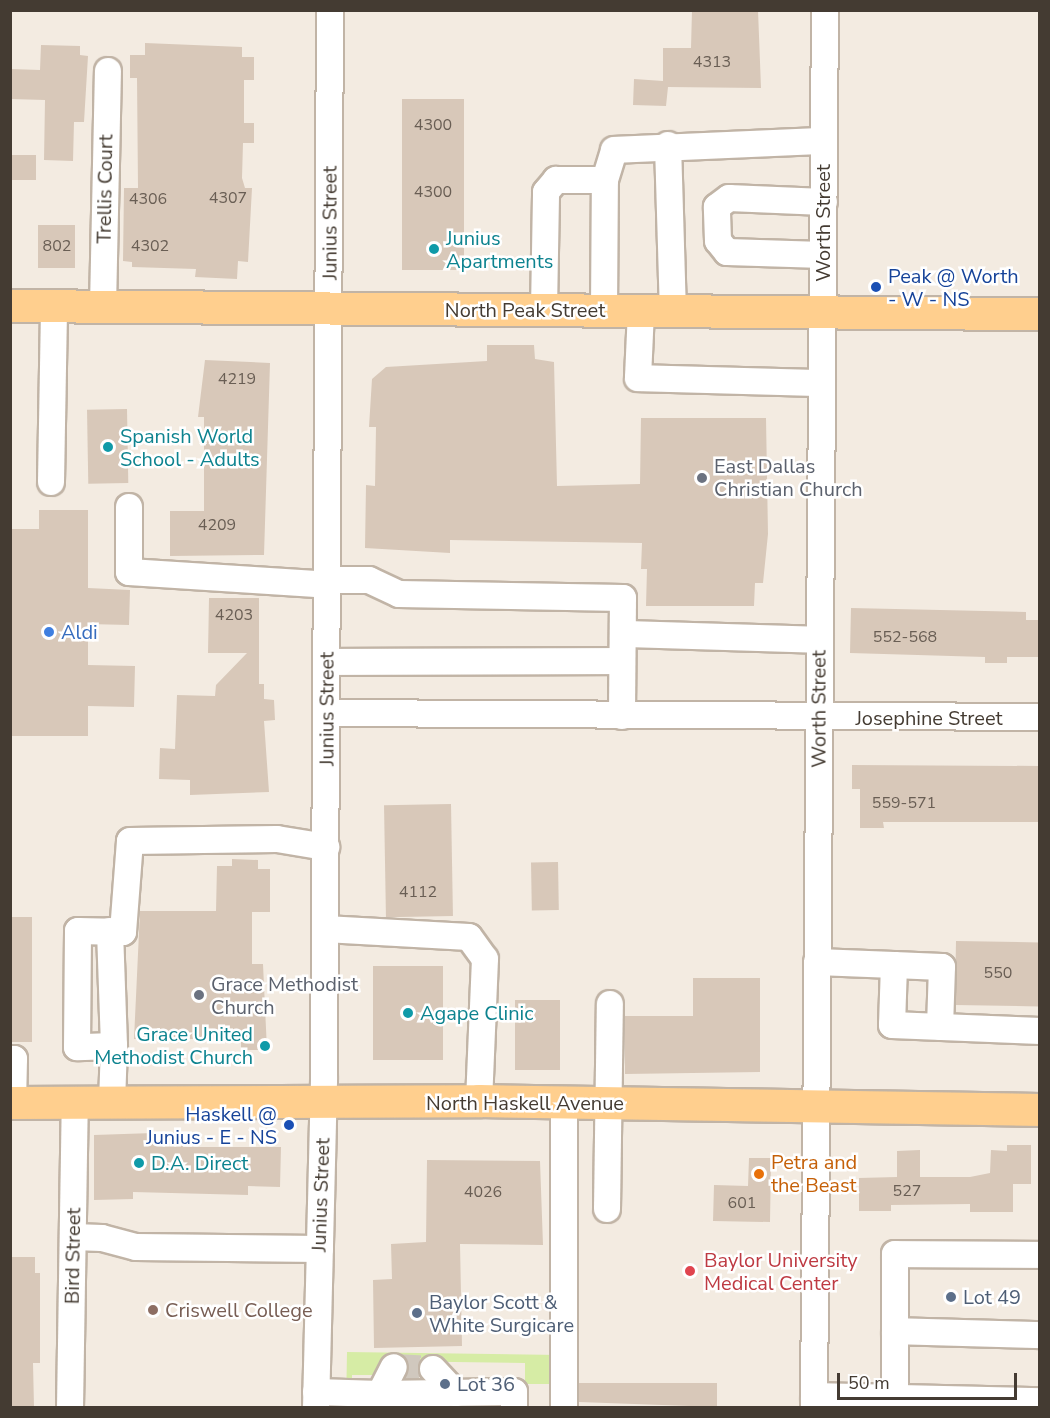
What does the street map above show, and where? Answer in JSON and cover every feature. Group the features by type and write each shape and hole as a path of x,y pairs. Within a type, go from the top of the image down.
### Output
{"main road":[{"name":"North Peak Street","path":"10,306 1040,314"},
{"name":"North Haskell Avenue","path":"12,1103 323,1104 478,1101 1040,1110"}],"street":[{"name":"Junius Street","path":"316,1400 326,847 330,10"},
{"name":"Worth Street","path":"814,1402 825,10"},
{"name":"Trellis Court","path":"103,307 108,72"},
{"path":"604,311 605,180 610,153 618,147 824,141"},
{"path":"668,145 673,311"},
{"path":"544,310 548,187 556,180 605,180"},
{"path":"823,255 727,252 718,241 717,207 729,198 824,202"},
{"path":"51,482 54,307"},
{"path":"641,311 638,378 822,384"},
{"path":"129,507 129,572 328,583 369,580 399,594 623,598 621,716"},
{"path":"623,634 820,640"},
{"path":"327,662 622,661"},
{"name":"Josephine Street","path":"327,712 819,718 1040,717"},
{"path":"114,1046 77,1047 78,931 123,932 130,841 277,838 326,847"},
{"path":"325,929 469,937 485,959 478,1101"},
{"path":"110,931 114,1046 112,1103"},
{"path":"817,962 942,967 940,1027"},
{"path":"894,964 892,1025 1040,1031"},
{"path":"607,1209 610,1004"},
{"path":"10,1059 12,1103"},
{"path":"564,1103 564,1407"},
{"name":"Bird Street","path":"70,1407 75,1104"},
{"path":"73,1238 102,1238 136,1247 320,1249"},
{"path":"895,1397 895,1254 1040,1256"},
{"path":"895,1331 1040,1335"},
{"path":"380,1401 394,1367"},
{"path":"433,1369 455,1393"},
{"path":"316,1400 380,1401 455,1393 514,1392 514,1407"},
{"path":"814,1402 895,1397 1040,1401"}],"green space":[{"path":"347,1352 560,1355 559,1407 550,1407 550,1384 525,1384 525,1363 379,1361 378,1375 352,1375 352,1407 346,1408"}],"building":[{"path":"692,10 758,10 761,88 668,87 666,106 633,105 634,79 663,81 663,48 691,48"},
{"path":"145,43 242,47 242,57 254,57 254,80 244,80 244,123 254,123 254,143 243,143 242,178 245,188 252,188 248,262 238,261 237,279 195,277 196,269 132,267 132,262 123,261 124,188 138,188 137,78 130,78 130,55 145,55"},
{"path":"41,45 80,46 80,55 88,56 84,122 74,122 73,161 44,160 45,100 10,99 10,69 40,70"},
{"path":"402,99 464,99 464,270 402,270"},
{"path":"10,155 36,155 36,180 10,180"},
{"path":"38,225 75,225 75,268 38,268"},
{"name":"East Dallas Christian Church","path":"487,345 534,345 535,359 554,362 557,486 640,484 641,418 766,418 768,534 763,583 755,583 754,606 646,606 647,569 641,569 642,543 450,540 450,553 365,548 366,485 375,486 376,427 369,427 372,379 386,367 487,361"},
{"path":"205,360 270,363 264,555 170,556 170,511 204,511 204,417 198,417"},
{"name":"Spanish World School - Adults","path":"127,409 128,483 88,484 87,410"},
{"name":"Aldi","path":"39,510 88,510 88,588 130,590 129,625 88,624 88,665 135,666 134,707 88,706 88,736 10,736 10,529 39,529"},
{"path":"209,598 259,598 259,684 264,684 264,699 274,700 275,720 264,721 269,792 190,795 190,780 159,779 160,748 175,749 177,695 215,696 216,685 247,653 208,653"},
{"path":"851,608 1026,612 1026,620 1040,620 1040,657 1007,657 1007,663 985,663 985,657 850,653"},
{"path":"852,765 1040,766 1040,822 883,822 884,828 860,828 860,789 852,789"},
{"path":"451,804 453,916 386,917 384,805"},
{"name":"Grace Methodist Church","path":"232,859 258,860 258,869 270,869 270,912 252,912 252,964 263,964 267,1050 241,1050 241,1039 134,1039 140,911 216,911 217,866 232,866"},
{"path":"531,862 558,862 559,910 532,910"},
{"path":"10,917 32,917 32,1042 10,1042"},
{"path":"956,941 1040,942 1039,1006 955,1005"},
{"name":"Agape Clinic","path":"373,966 443,966 443,1060 373,1060"},
{"path":"693,978 760,978 760,1072 625,1074 625,1016 693,1016"},
{"path":"515,1000 560,1000 560,1070 515,1070"},
{"path":"183,1132 183,1147 281,1147 280,1187 248,1186 248,1195 133,1192 133,1199 94,1200 94,1135"},
{"path":"1007,1145 1031,1145 1031,1184 1013,1184 1013,1212 970,1212 970,1204 891,1205 891,1211 859,1211 859,1178 897,1177 897,1151 920,1150 920,1177 970,1177 990,1173 991,1150 1007,1151"},
{"path":"749,1158 771,1158 770,1222 713,1221 714,1185 748,1186"},
{"path":"427,1160 540,1161 543,1245 460,1244 462,1346 374,1348 373,1280 392,1279 391,1244 426,1242"},
{"path":"10,1257 35,1257 35,1273 40,1273 40,1363 33,1363 34,1407 10,1407"},
{"path":"579,1383 717,1383 717,1407 579,1402"}],"tunnel":[{"path":"394,1367 433,1369"}],"place":[{"name":"Junius Apartments","path":"434,249"},
{"name":"Peak @ Worth - W - NS","path":"876,287"},
{"name":"Spanish World School - Adults","path":"108,447"},
{"name":"East Dallas Christian Church","path":"702,478"},
{"name":"Aldi","path":"49,632"},
{"name":"Grace Methodist Church","path":"199,995"},
{"name":"Agape Clinic","path":"408,1013"},
{"name":"Grace United Methodist Church","path":"265,1046"},
{"name":"Haskell @ Junius - E - NS","path":"289,1125"},
{"name":"D.A. Direct","path":"139,1163"},
{"name":"Petra and the Beast","path":"759,1174"},
{"name":"Baylor University Medical Center","path":"690,1271"},
{"name":"Lot 49","path":"951,1297"},
{"name":"Criswell College","path":"153,1310"},
{"name":"Baylor Scott & White Surgicare","path":"417,1313"},
{"name":"Lot 36","path":"445,1384"}]}
